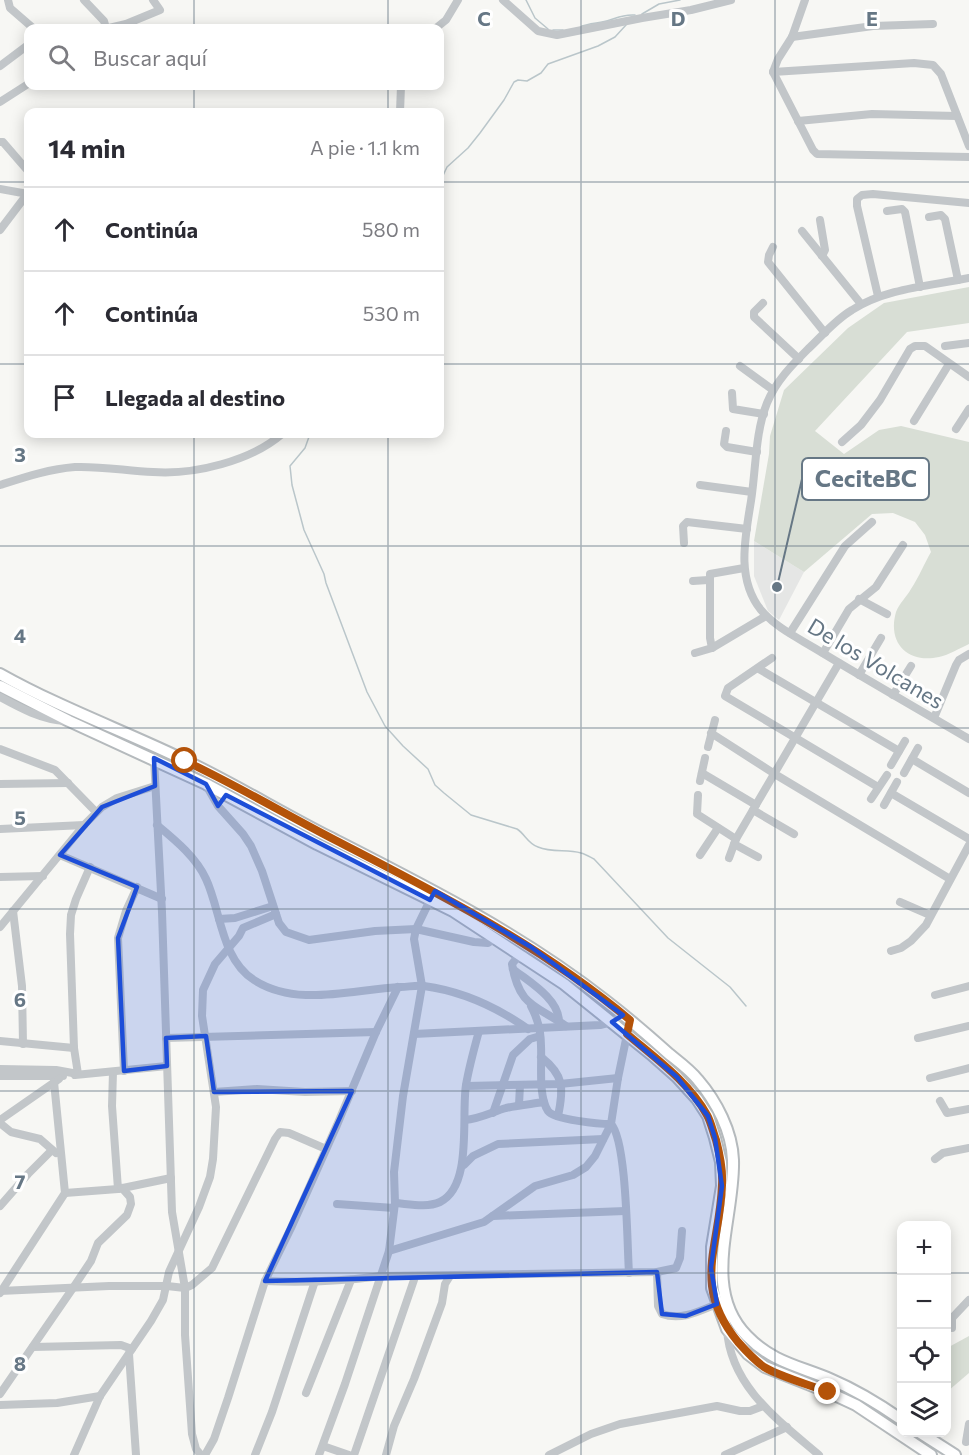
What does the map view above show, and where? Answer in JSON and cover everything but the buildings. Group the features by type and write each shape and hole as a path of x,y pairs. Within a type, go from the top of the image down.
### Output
{"main road":[{"path":"0,674 53,701 211,773 433,896 524,956 627,1034 677,1077 708,1116 722,1170 722,1186 712,1247 712,1288 727,1329 748,1354 765,1367 856,1405 931,1455"},
{"path":"0,686 69,721 154,758 317,844 433,896 467,908 581,981 696,1078 710,1096 727,1131 733,1156 723,1251 723,1280 726,1300 733,1318 744,1334 764,1352 783,1362 831,1379 867,1397 897,1417"},
{"path":"712,1247 723,1251"},
{"path":"927,1437 955,1455"}],"street":[{"path":"8,0 10,8 28,24"},
{"path":"84,0 106,24"},
{"path":"126,24 160,10 153,0"},
{"path":"441,24 458,0"},
{"path":"503,0 538,31 547,35 558,35 691,10 730,0"},
{"path":"805,0 792,37 778,59 774,72 817,154 969,157"},
{"path":"792,37 873,26 933,24"},
{"path":"0,66 24,48"},
{"path":"774,72 928,63 937,67 941,74 969,146"},
{"path":"0,102 24,87"},
{"path":"399,108 401,90"},
{"path":"798,121 872,114 957,116"},
{"path":"0,141 24,166"},
{"path":"0,189 24,192"},
{"path":"878,296 857,199 862,195 873,194 969,203"},
{"path":"0,230 24,198"},
{"path":"887,211 902,208 905,212 920,287"},
{"path":"929,217 941,215 945,219 958,280"},
{"path":"820,220 825,250 822,256"},
{"path":"802,231 861,304"},
{"path":"773,247 768,262 825,333"},
{"path":"695,653 712,648 766,616 754,601 744,568 757,452 764,414 773,390 799,359 840,318 861,304 878,296 969,278"},
{"path":"763,303 754,312 754,317 799,359"},
{"path":"945,346 969,343"},
{"path":"842,442 861,425 880,400 910,349 921,345 969,377"},
{"path":"914,421 949,364"},
{"path":"740,366 773,390"},
{"path":"732,393 734,410 764,414"},
{"path":"956,429 969,409"},
{"path":"726,431 724,443 727,447 757,452"},
{"path":"0,485 49,470 75,467 135,469 151,472 189,471 236,459 277,438"},
{"path":"700,485 752,492"},
{"path":"684,543 682,531 687,522 747,530"},
{"path":"790,633 844,546 872,522"},
{"path":"823,653 849,609 881,581 903,544"},
{"path":"693,581 744,568"},
{"path":"709,577 712,648"},
{"path":"860,599 887,614"},
{"name":"De los Volcanes","path":"766,616 839,663 969,738"},
{"path":"859,675 881,638"},
{"path":"934,718 956,665 959,660 969,654"},
{"path":"772,658 728,688 725,692 727,697 878,787"},
{"path":"729,858 735,841 754,807 839,663"},
{"path":"893,695 911,666"},
{"path":"759,669 899,751"},
{"path":"0,697 39,716 69,721"},
{"path":"708,747 715,720"},
{"path":"711,733 950,879"},
{"path":"891,765 906,741"},
{"path":"904,773 918,748"},
{"path":"0,749 55,770 96,812"},
{"path":"154,758 162,899 171,1212 185,1288 185,1335 191,1419 196,1449 203,1455 214,1438 264,1281 291,1228 376,1032 398,987"},
{"path":"705,758 701,777 754,807 794,834"},
{"path":"912,759 969,793"},
{"path":"871,799 886,774"},
{"path":"884,805 897,782"},
{"path":"0,784 68,783"},
{"path":"206,784 218,806 251,846 286,933 309,940 375,931 416,929 474,942 488,943 495,938"},
{"path":"0,927 96,812 117,798 155,786"},
{"path":"891,793 969,839"},
{"path":"218,806 226,795"},
{"path":"698,795 696,814 758,857"},
{"path":"0,829 84,825"},
{"path":"157,825 178,842 198,865 206,878 235,961 254,980 285,993 321,996 422,986 461,995 504,1014 528,1029"},
{"path":"700,855 718,828"},
{"path":"891,951 902,948 926,925 969,845"},
{"path":"60,855 162,899"},
{"path":"78,1074 74,1048 71,915 90,867"},
{"path":"0,877 43,876"},
{"path":"124,1071 118,938 126,911 137,887"},
{"path":"319,1455 389,1251 397,1142 422,986 414,946 416,929 433,896"},
{"path":"900,902 930,915"},
{"path":"219,919 275,910"},
{"path":"74,1455 100,1396 151,1321 167,1286 169,1272 200,1206 210,1177 215,1138 214,1092 201,1016 203,990 215,964 230,948 243,928 275,910"},
{"path":"13,911 22,986 23,1044"},
{"path":"524,956 513,962 513,968 516,984 537,1017 544,1102 550,1113 558,1116 614,1126 619,1144 629,1273"},
{"path":"513,968 549,999 559,1013 563,1024"},
{"path":"935,995 969,986"},
{"path":"531,1006 563,1024"},
{"path":"389,1251 484,1222 516,1197 535,1186 573,1175 586,1167 595,1156 611,1124 627,1034 626,1018 612,1022 563,1024 530,1038 513,1055 493,1113"},
{"path":"918,1038 969,1026"},
{"path":"414,1034 528,1029 540,1032"},
{"path":"464,1165 466,1086 479,1031"},
{"path":"166,1038 376,1032"},
{"path":"0,1041 74,1048"},
{"path":"542,1057 556,1071 560,1083 558,1116"},
{"path":"0,1076 62,1076 167,1066"},
{"path":"930,1078 969,1068"},
{"path":"0,1070 56,1070 78,1074"},
{"path":"0,1394 91,1261 98,1243 127,1215 131,1204 130,1197 120,1188 112,1106 113,1072"},
{"path":"60,1156 40,1139 11,1132 0,1121 62,1076"},
{"path":"466,1086 542,1084 618,1078"},
{"path":"0,1292 65,1193 54,1082"},
{"path":"519,1105 520,1085"},
{"path":"214,1092 257,1089 305,1092 352,1091"},
{"path":"940,1101 947,1113 969,1109"},
{"path":"465,1120 484,1117 519,1105 544,1102"},
{"path":"0,1292 108,1286 185,1288 192,1286 212,1268 280,1132 290,1133 326,1149"},
{"path":"337,1204 394,1206 440,1202 452,1192 464,1165 473,1156 498,1144 603,1139"},
{"path":"935,1159 943,1153 969,1148"},
{"path":"0,1206 28,1173 52,1150"},
{"path":"65,1193 120,1188 171,1178"},
{"path":"493,1216 625,1211"},
{"path":"264,1281 351,1280 382,1276 657,1272 676,1268 680,1258 682,1231"},
{"path":"657,1272 658,1306 662,1314 670,1317 686,1316 717,1304"},
{"path":"386,1455 394,1426 414,1379 442,1303 445,1284 450,1276"},
{"path":"323,1446 351,1455 416,1277"},
{"path":"306,1393 351,1280"},
{"path":"255,1455 288,1367 315,1281"},
{"path":"952,1329 950,1323 952,1318 969,1300"},
{"path":"727,1329 730,1354 742,1379 763,1406 819,1455"},
{"path":"33,1347 121,1345 130,1351"},
{"path":"130,1351 136,1455"},
{"path":"0,1405 57,1403 100,1396"},
{"path":"549,1455 591,1434 620,1424 717,1406 740,1412 763,1406"},
{"path":"966,1442 969,1424"},
{"path":"725,1455 742,1452 787,1427"}],"highlighted area":[{"path":"154,758 206,784 218,806 226,795 430,900 435,891 531,947 623,1015 612,1022 677,1077 708,1116 715,1138 722,1186 711,1268 717,1304 686,1316 662,1314 657,1272 265,1281 352,1091 214,1092 206,1036 166,1038 167,1066 124,1071 118,938 137,887 60,855 102,807 155,786"}],"shaded area":[{"path":"969,287 969,323 907,332 815,431 844,454 879,430 901,426 969,442 969,644 943,656 918,657 902,649 897,642 894,623 897,609 931,552 925,535 915,522 893,513 872,514 804,572 754,541 770,436 784,390 848,328 884,303"},
{"path":"754,541 804,572 779,620 768,611 754,576"},
{"path":"969,1336 969,1373 951,1388 951,1383 951,1346"}],"waterway":[{"path":"526,0 535,18 548,29"},
{"path":"642,14 659,4 680,0"},
{"path":"582,26 625,15 635,15"},
{"path":"444,173 447,167 468,148 480,133 514,82 527,81 541,73 548,64 598,46 615,37 626,25"},
{"path":"553,30 563,30"},
{"path":"309,438 305,448 290,466 292,485 304,530 324,574 367,692 385,726 428,769 435,785 471,815 517,829 538,847 576,852 594,859 668,938 730,987 746,1006"}],"place":[{"name":"CeciteBC","path":"777,587"}],"route":[{"path":"185,761 467,908 581,981 630,1020 627,1034 677,1077 697,1100 708,1116 715,1138 721,1162 722,1186 712,1247 712,1288 727,1329 748,1354 765,1367 828,1392"}]}
